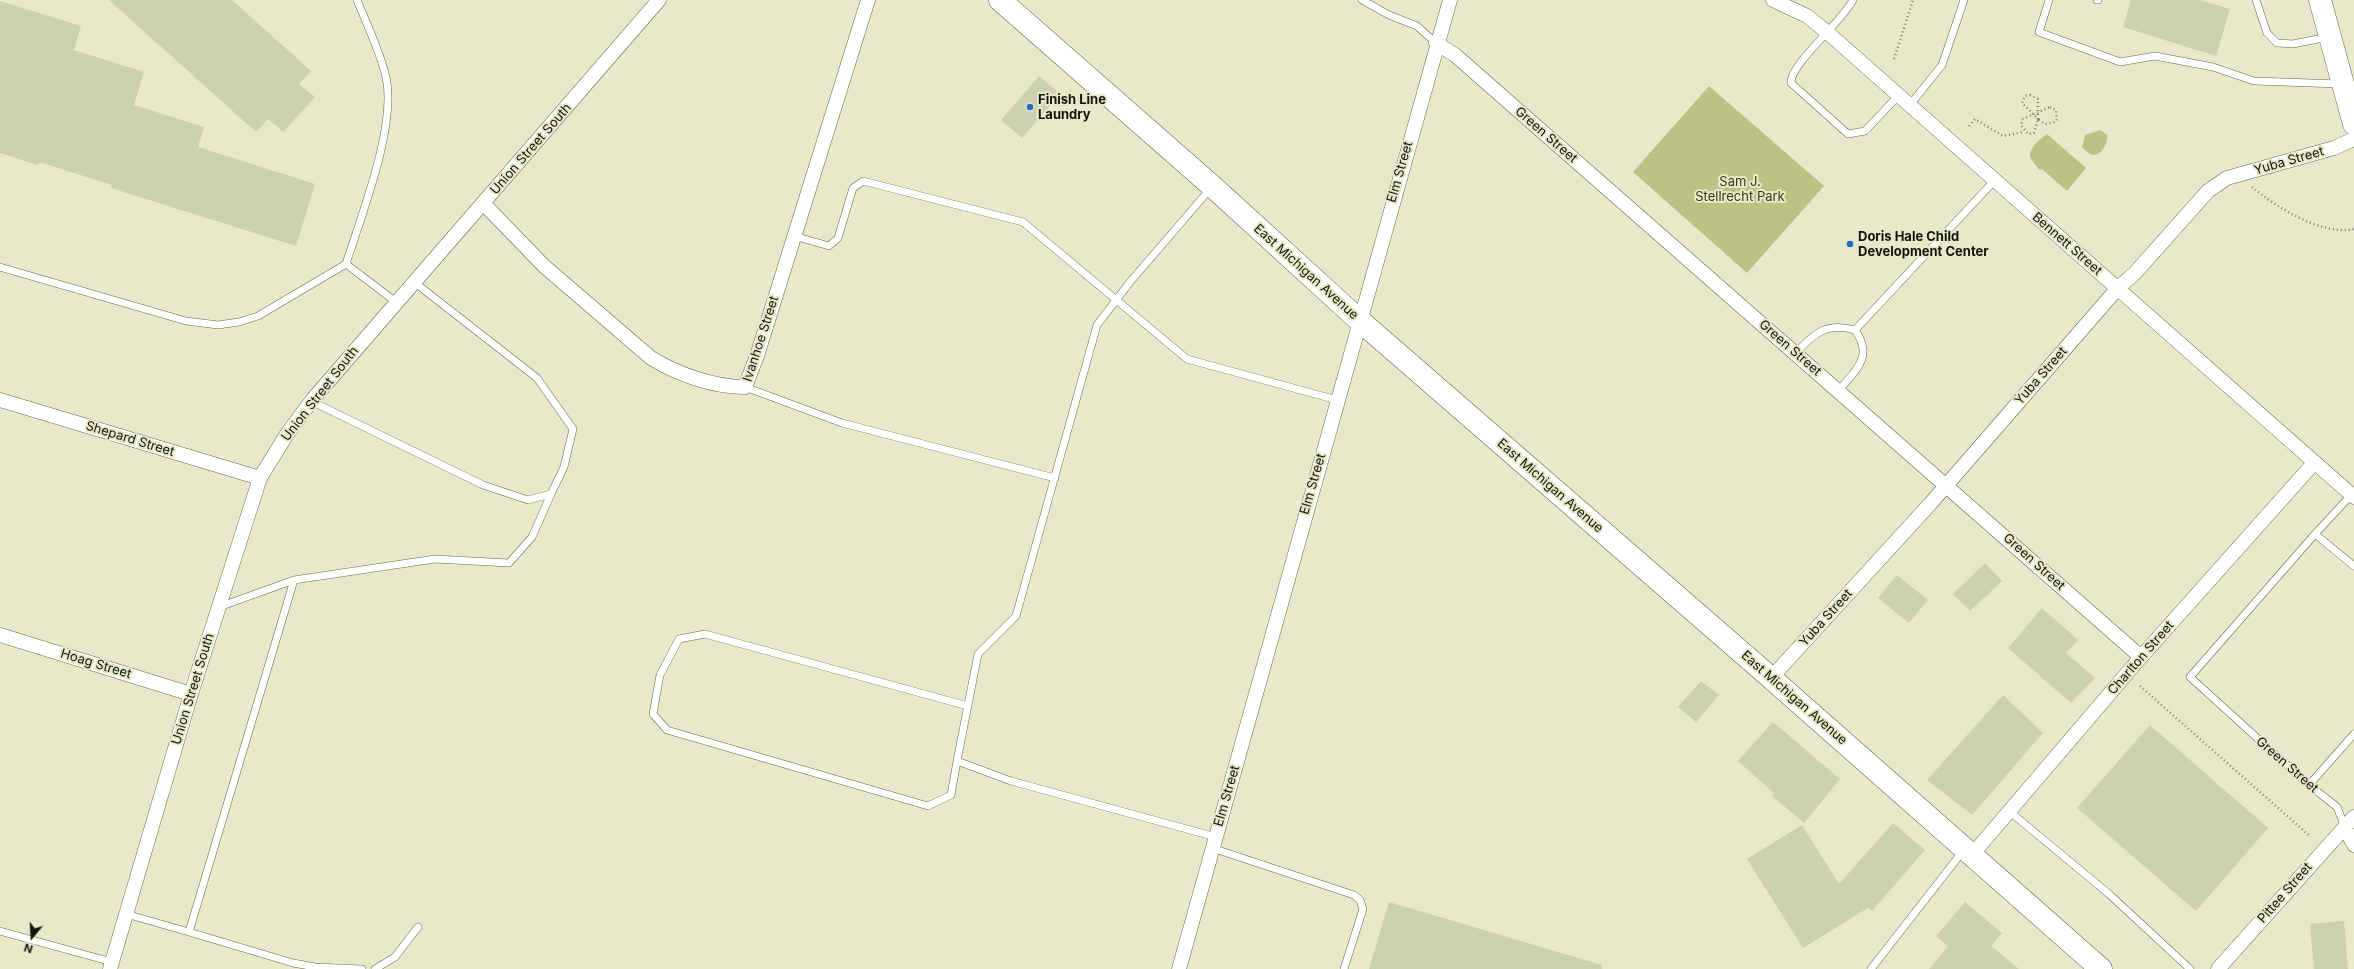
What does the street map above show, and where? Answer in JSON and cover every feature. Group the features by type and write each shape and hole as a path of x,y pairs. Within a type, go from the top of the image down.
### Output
{"main road":[{"name":"East Michigan Avenue","path":"1000,0 1212,186 1359,320 1771,678 2101,969"},
{"path":"2320,0 2354,124"}],"street":[{"name":"Union Street South","path":"111,966 191,694 260,478 287,434 311,402 659,0"},
{"name":"Ivanhoe Street","path":"483,204 544,266 650,358 666,367 727,387 745,388 757,356 868,0"},
{"name":"Elm Street","path":"1180,969 1436,43 1450,0"},
{"name":"Bennett Street","path":"1773,0 1807,16 1828,33 2353,496"},
{"name":"Green Street","path":"1436,43 1455,55 1838,391 1947,484 2141,657"},
{"name":"Yuba Street","path":"1771,678 1947,484 2117,289 2135,273 2208,191 2227,178 2334,148 2354,139"},
{"name":"Shepard Street","path":"0,400 260,478"},
{"name":"Charlton Street","path":"1968,853 2009,811 2141,657 2314,463"},
{"name":"Hoag Street","path":"0,635 191,694"},
{"name":"Green Street","path":"2349,823 2354,845"},
{"name":"Pittee Street","path":"2218,969 2349,823"}],"lane":[{"path":"0,267 186,321 218,325 239,322 258,316 346,264 383,140 388,104 386,78 373,39 357,0"},
{"path":"1362,0 1389,15 1417,26 1436,43"},
{"path":"1853,0 1828,33 1803,58 1795,71 1791,84 1843,131 1854,134 1865,130 1899,95"},
{"path":"1910,105 1942,65 1964,0"},
{"path":"2049,0 2039,32 2120,62 2155,56 2212,67 2254,81 2344,84"},
{"path":"2256,0 2267,33 2277,43 2292,44 2330,36"},
{"path":"1855,330 1995,180"},
{"path":"794,236 829,246 838,238 853,188 863,181 1023,222 1187,359 1337,400"},
{"path":"968,706 705,634 679,639 660,675 653,714 667,730 928,806 951,795 978,654 1016,616 1097,326 1116,300 1212,186"},
{"path":"346,264 396,302"},
{"path":"219,608 294,580 435,559 508,563 532,537 564,467 573,429 537,378 414,282"},
{"path":"1796,353 1807,340 1824,329 1843,326 1855,330 1863,341 1864,354 1862,362 1838,391"},
{"path":"745,388 842,423 1055,478"},
{"path":"311,402 483,485 528,500 551,494"},
{"path":"2353,496 2314,534 2354,566"},
{"name":"Green Street","path":"2314,534 2190,677 2309,785 2337,807 2349,823"},
{"path":"189,932 294,580"},
{"path":"2309,785 2354,734"},
{"path":"957,761 1011,781 1214,842 1354,895 1360,900 1363,909 1344,969"},
{"path":"2009,811 2109,894 2190,969"},
{"path":"1871,969 1968,853"},
{"path":"126,914 294,963 316,967 362,969"},
{"path":"375,969 395,957 418,927"},
{"path":"0,930 111,966"}],"path":[{"path":"1894,59 1913,0"},
{"path":"1969,126 1975,119 2003,136 2024,132 2034,133 2038,119 2039,110 2036,97 2027,95 2022,103 2032,113 2038,119 2048,125 2055,122 2057,118 2054,108 2050,107 2039,110 2032,113 2021,122 2020,125 2024,132"},
{"path":"2250,181 2253,188 2304,221 2322,227 2347,231 2354,229"},
{"path":"2140,686 2311,837"}],"green space":[{"name":"Sam J. Stellrecht Park","path":"1709,86 1824,186 1747,273 1633,172"},
{"path":"2100,130 2107,135 2106,142 2104,148 2099,153 2092,155 2082,148 2085,135"},
{"path":"2047,134 2086,168 2067,191 2042,169 2039,170 2030,157 2033,147"}],"building":[{"path":"109,0 232,0 311,71 299,84 315,97 283,132 268,119 256,132"},
{"path":"2131,0 2200,0 2230,9 2216,56 2123,27"},
{"path":"0,1 81,26 74,50 144,72 134,105 204,127 198,147 315,184 296,246 111,188 112,185 39,162 38,165 0,153"},
{"name":"Finish Line Laundry","path":"1039,76 1060,94 1022,138 1001,120"},
{"path":"1985,563 2002,581 1970,611 1953,594"},
{"path":"1897,575 1928,600 1909,623 1878,598"},
{"path":"2042,608 2078,640 2066,653 2095,678 2071,703 2008,648"},
{"path":"1701,681 1719,695 1696,722 1678,707"},
{"path":"2003,695 2043,733 1972,815 1927,780"},
{"path":"1773,722 1840,779 1804,823 1772,796 1774,793 1738,761"},
{"path":"2150,725 2268,828 2196,911 2077,808"},
{"path":"1893,823 1925,850 1872,911 1868,908 1803,948 1747,859 1802,825 1839,884"},
{"path":"1389,902 1602,965 1602,969 1369,969"},
{"path":"1965,902 2002,933 1991,946 2019,969 1929,969 1948,946 1936,936"},
{"path":"2344,921 2348,969 2314,969 2310,924"}],"place":[{"name":"Finish Line Laundry","path":"1030,107"},
{"name":"Doris Hale Child Development Center","path":"1850,244"}]}
